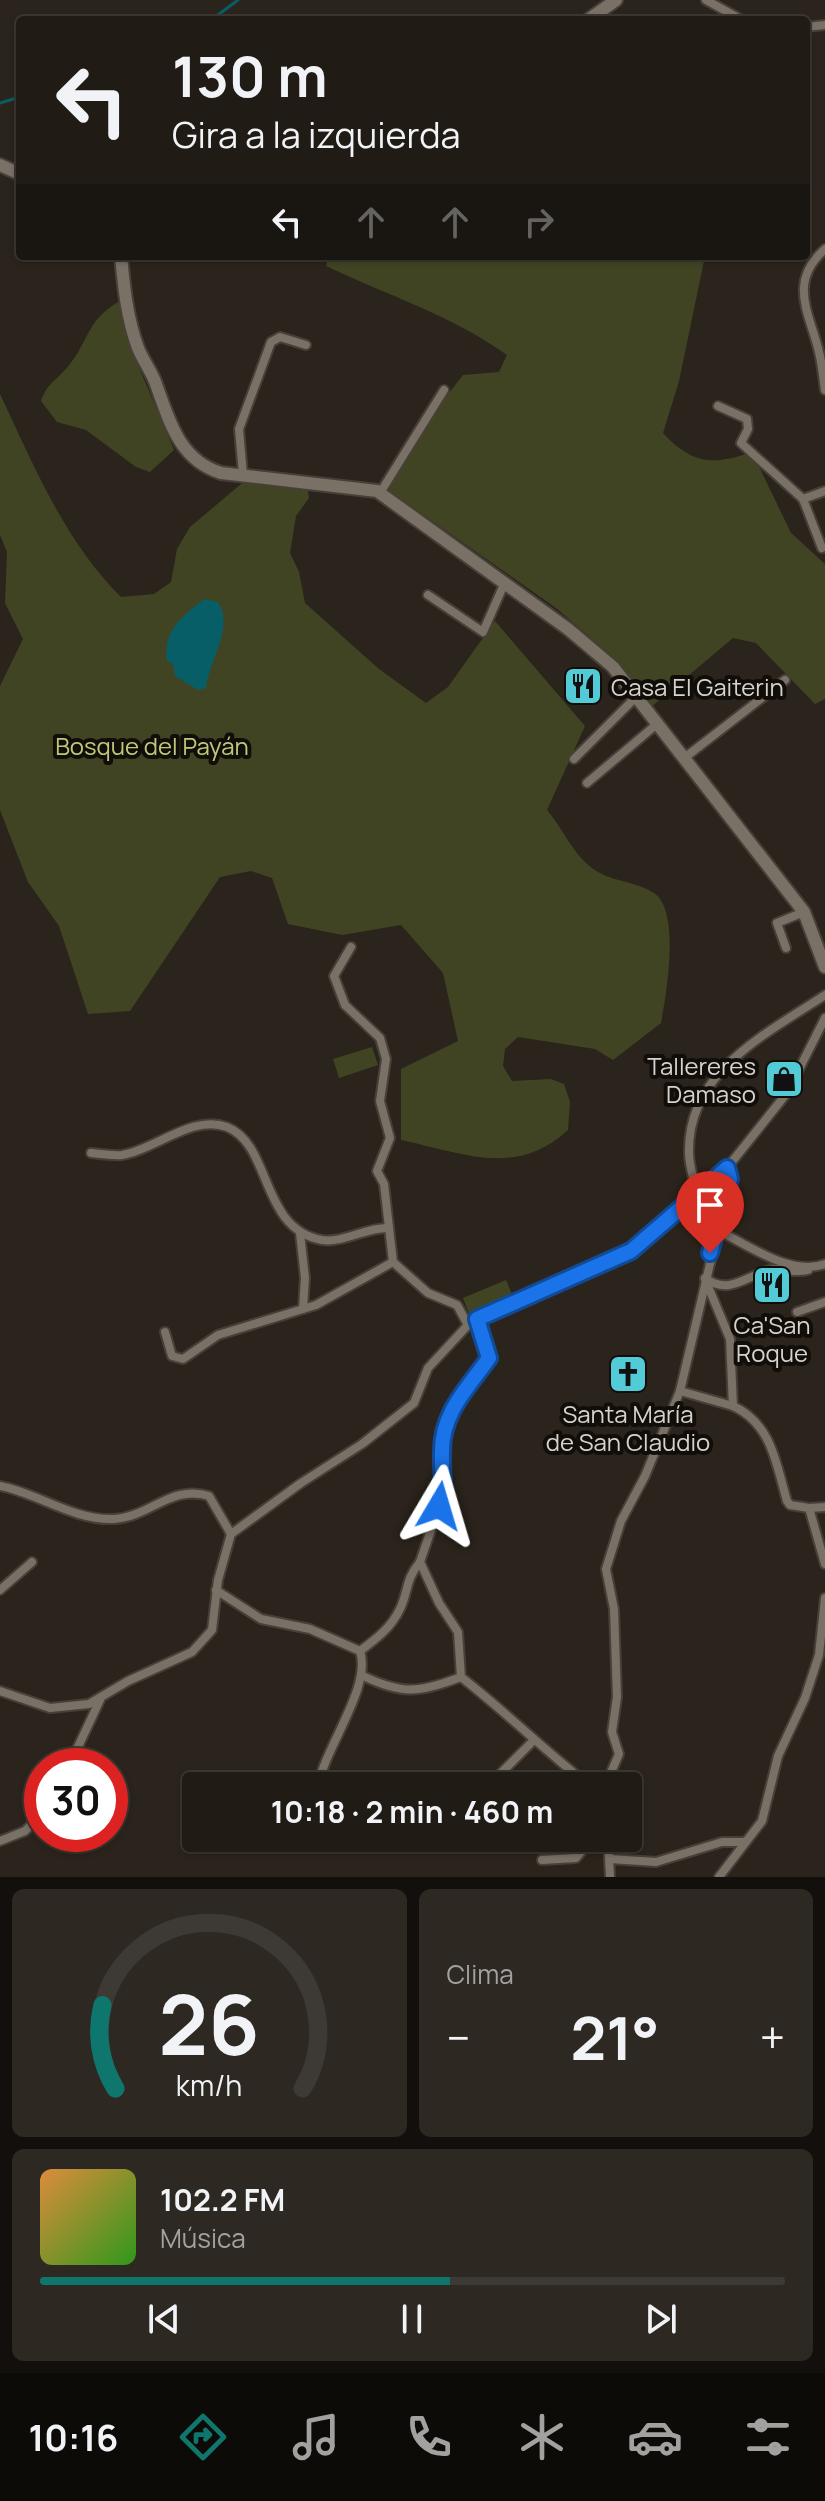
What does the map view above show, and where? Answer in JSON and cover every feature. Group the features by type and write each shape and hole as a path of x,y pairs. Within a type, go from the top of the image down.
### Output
{"street":[{"path":"594,16 616,0"},
{"path":"706,0 735,16"},
{"path":"825,249 816,257 804,283 803,308 819,351 825,390"},
{"path":"121,260 127,314 173,433 204,467 380,493 505,581 613,667 682,760 804,912 825,967"},
{"path":"243,475 239,429 271,342 280,337 306,345"},
{"path":"380,493 444,390"},
{"path":"718,406 747,419 748,429 741,443 803,499 822,548"},
{"path":"803,499 825,491"},
{"path":"428,595 483,632 505,581"},
{"path":"682,760 785,680"},
{"path":"574,759 636,697"},
{"path":"587,783 657,724"},
{"path":"786,948 777,923 804,912"},
{"path":"351,947 334,976 345,1005 380,1038 386,1059 380,1101 390,1138 377,1171 384,1184 393,1262 428,1293 457,1305 468,1325"},
{"path":"697,1195 689,1153 699,1099 736,1053 825,995"},
{"path":"0,1691 50,1708 100,1700 128,1681 192,1652 207,1639 215,1621 216,1590 231,1534 362,1444 414,1403 428,1368 468,1325 631,1251 697,1195 727,1168 787,1093 825,1018"},
{"path":"91,1153 121,1155 194,1127 214,1124 227,1127 248,1146 271,1196 300,1233 305,1278 303,1309"},
{"path":"614,1772 619,1754 612,1732 617,1697 614,1609 606,1569 621,1521 645,1476 680,1391 715,1229 730,1179 727,1168"},
{"path":"300,1233 332,1241 368,1228 387,1228"},
{"path":"715,1229 795,1267 812,1269"},
{"path":"165,1332 172,1356 183,1359 218,1335 316,1305 393,1262"},
{"path":"705,1278 716,1287 729,1287 770,1270 794,1274 825,1264"},
{"path":"705,1278 730,1339 733,1406"},
{"path":"797,1312 825,1302"},
{"path":"360,1651 390,1625 400,1608 406,1581 420,1562 446,1486 441,1450 447,1421 459,1394 489,1358 477,1319"},
{"path":"680,1391 750,1414 765,1430 790,1505 825,1507"},
{"path":"0,1486 56,1506 114,1519 167,1496 196,1492 209,1496 231,1534"},
{"path":"809,1508 825,1558"},
{"path":"0,1590 32,1562"},
{"path":"420,1562 458,1632 461,1677 506,1712 533,1741 572,1772"},
{"path":"216,1590 261,1619 310,1629 360,1651"},
{"path":"719,1877 762,1821 778,1756 805,1698 819,1655 825,1597"},
{"path":"322,1772 330,1745 361,1675 364,1665 360,1651"},
{"path":"361,1675 405,1691 425,1691 461,1677"},
{"path":"77,1748 100,1700"},
{"path":"502,1772 533,1741"},
{"path":"0,1841 24,1831"},
{"path":"610,1859 656,1862 722,1842 743,1842"},
{"path":"542,1860 576,1858 581,1852"},
{"path":"609,1852 610,1877"}],"green space":[{"path":"328,260 704,260 679,381 663,433 684,451 703,459 725,459 752,452 791,533 825,564 825,699 815,704 756,643 733,638 651,707 619,662 556,608 384,487 410,443 463,375 499,372 507,355 442,317 326,266"},
{"path":"120,301 129,344 174,450 150,472 136,467 86,430 57,422 41,401 48,387 72,361 93,325"},
{"name":"Bosque del Payán","path":"0,394 67,527 83,552 121,597 154,594 171,582 177,549 190,527 247,479 307,486 309,498 296,516 290,553 299,572 305,603 379,669 426,703 448,687 495,621 585,726 547,810 579,856 592,868 654,893 667,917 670,955 661,1023 613,1060 595,1049 518,1037 505,1049 503,1066 512,1081 551,1079 564,1084 570,1102 568,1130 548,1145 529,1154 509,1158 467,1155 401,1140 401,1069 458,1041 443,973 401,925 342,935 288,924 272,878 251,871 220,877 130,1011 88,1014 59,926 28,882 0,810 0,686 23,639 5,603 7,552 0,535"},
{"path":"372,1047 378,1065 339,1078 333,1059"},
{"path":"506,1280 514,1299 470,1316 463,1298"}],"water":[{"path":"204,599 218,602 224,623 206,688 198,690 175,676 173,664 167,661 167,650 176,624"}],"waterway":[{"path":"216,16 238,0"},
{"path":"0,103 16,98"}],"place":[{"name":"Casa El Gaiterin","path":"583,686"},
{"name":"Tallereres Damaso","path":"784,1079"},
{"name":"Ca'San Roque","path":"772,1285"},
{"name":"Santa María de San Claudio","path":"628,1374"}],"route":[{"path":"439,1506 446,1486 441,1450 447,1421 459,1394 478,1375 489,1358 477,1319 631,1251 727,1168 730,1179 710,1253"}]}
